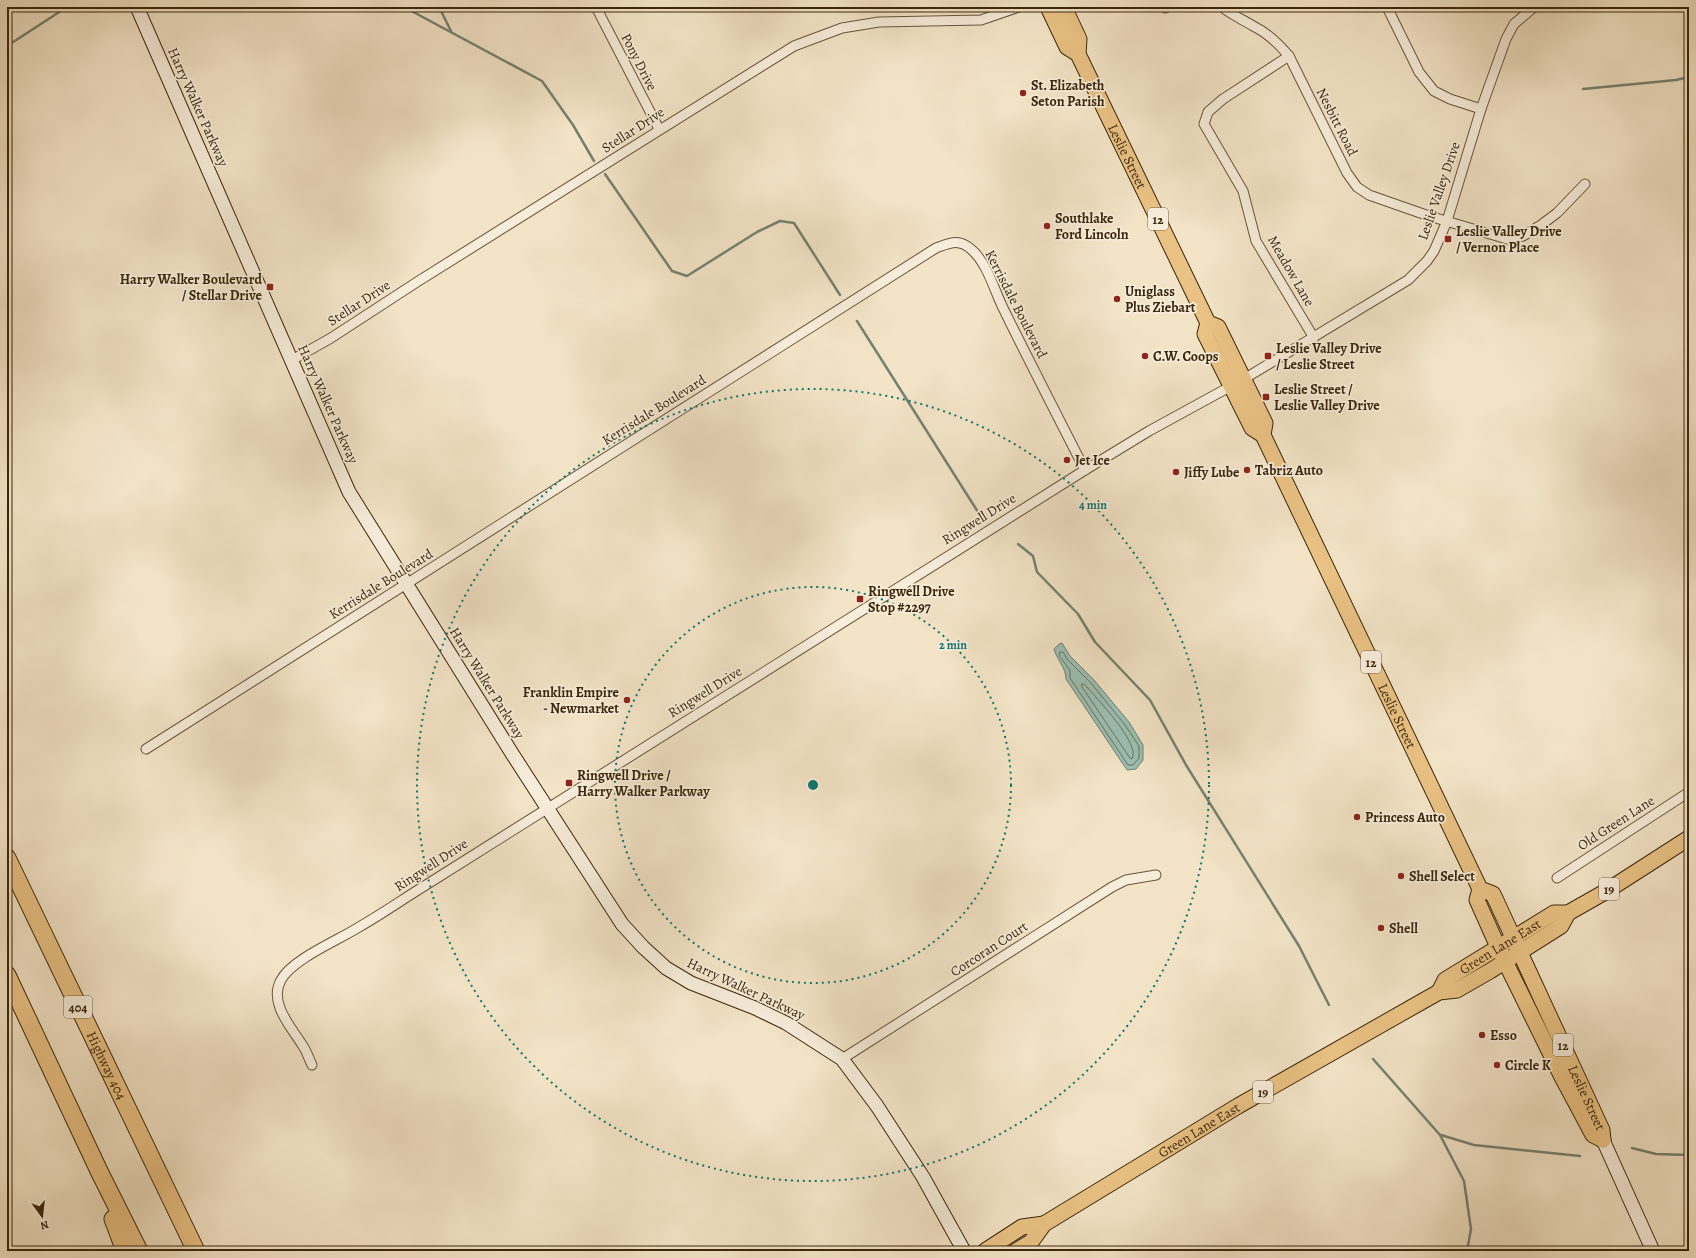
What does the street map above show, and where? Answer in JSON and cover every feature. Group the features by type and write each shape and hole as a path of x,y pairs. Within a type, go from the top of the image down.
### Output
{"highway":[{"name":"Highway 404","path":"7,858 196,1251"},
{"path":"7,975 139,1251"},
{"path":"150,1155 168,1174 208,1251"},
{"path":"100,1171 106,1202 125,1251"}],"main road":[{"name":"Leslie Street","path":"1048,7 1067,47 1078,54"},
{"name":"Leslie Street","path":"1064,7 1079,39 1078,54 1208,323 1205,334 1252,428 1263,434"},
{"name":"Leslie Street","path":"1208,323 1218,327 1265,423 1263,434 1480,889 1477,900 1501,954 1562,1077 1593,1135 1603,1140"},
{"name":"Green Lane East","path":"1501,954 1513,937 1554,913 1568,913 1605,892 1689,838"},
{"name":"Leslie Street","path":"1480,889 1493,894 1602,1130 1603,1140"},
{"name":"Green Lane East","path":"985,1251 1022,1227 1044,1224 1238,1106 1439,992 1445,980 1501,954 1519,951 1561,926 1568,913"},
{"name":"Green Lane East","path":"1016,1251 1032,1242 1044,1224"}],"street":[{"name":"Harry Walker Parkway","path":"137,7 349,492 546,807 622,924 666,968 691,983 755,1008 786,1023 842,1059 877,1106 923,1177 964,1251"},
{"name":"Pony Drive","path":"596,7 659,129"},
{"name":"Stellar Drive","path":"292,360 331,338 659,129 777,55 794,46 842,28 879,22 981,20 1019,7"},
{"name":"Nesbitt Road","path":"1222,7 1237,19 1256,27 1278,42 1289,56 1347,173 1357,187 1369,195 1389,203 1507,239 1523,236 1541,225 1557,213 1586,184"},
{"path":"1387,7 1419,72 1434,91 1450,99 1482,109"},
{"name":"Leslie Valley Drive","path":"1230,386 1314,338 1408,280 1427,261 1434,251 1447,221 1499,56 1506,39 1514,24 1534,7"},
{"name":"Meadow Lane","path":"1289,56 1223,99 1208,112 1204,124 1243,191 1256,241 1314,338"},
{"name":"Kerrisdale Boulevard","path":"146,749 936,248 956,242 965,245 972,250 981,261 1004,310 1085,470"},
{"name":"Ringwell Drive","path":"312,1065 304,1047 290,1026 279,1005 277,992 280,981 286,972 311,954 361,926 546,807 1085,470 1149,431 1230,386"},
{"name":"Old Green Lane","path":"1557,878 1689,792"},
{"name":"Corcoran Court","path":"842,1059 1112,887 1126,880 1156,875"},
{"name":"Leslie Street","path":"1603,1140 1653,1251"}],"water":[{"path":"1062,643 1070,656 1094,680 1129,722 1143,745 1143,760 1136,769 1127,770 1066,679 1065,671 1054,649"}],"waterway":[{"path":"7,46 67,7"},
{"path":"404,7 542,81 573,125 594,161"},
{"path":"439,7 451,31"},
{"path":"1583,89 1676,80 1689,77"},
{"path":"605,174 672,271 687,276 757,232 780,221 794,223 840,295"},
{"path":"857,321 978,512"},
{"path":"1018,544 1033,556 1037,572 1078,614 1095,642 1150,700 1186,765 1299,946 1329,1005"},
{"path":"1373,1059 1440,1135 1464,1181 1471,1229 1467,1251"},
{"path":"1441,1135 1474,1145 1580,1156"},
{"path":"1632,1148 1656,1154 1689,1155"}],"place":[{"name":"St. Elizabeth Seton Parish","path":"1023,93"},
{"name":"Southlake Ford Lincoln","path":"1047,226"},
{"name":"Leslie Valley Drive / Vernon Place","path":"1448,239"},
{"name":"Harry Walker Boulevard / Stellar Drive","path":"270,287"},
{"name":"Uniglass Plus Ziebart","path":"1117,299"},
{"name":"C.W. Coops","path":"1145,356"},
{"name":"Leslie Valley Drive / Leslie Street","path":"1268,356"},
{"name":"Leslie Street / Leslie Valley Drive","path":"1266,397"},
{"name":"Jet Ice","path":"1067,460"},
{"name":"Tabriz Auto","path":"1247,470"},
{"name":"Jiffy Lube","path":"1176,472"},
{"name":"Ringwell Drive Stop #2297","path":"860,599"},
{"name":"Franklin Empire - Newmarket","path":"627,700"},
{"name":"Ringwell Drive / Harry Walker Parkway","path":"569,783"},
{"name":"Princess Auto","path":"1357,817"},
{"name":"Shell Select","path":"1401,876"},
{"name":"Shell","path":"1381,928"},
{"name":"Esso","path":"1482,1035"},
{"name":"Circle K","path":"1497,1065"}]}
